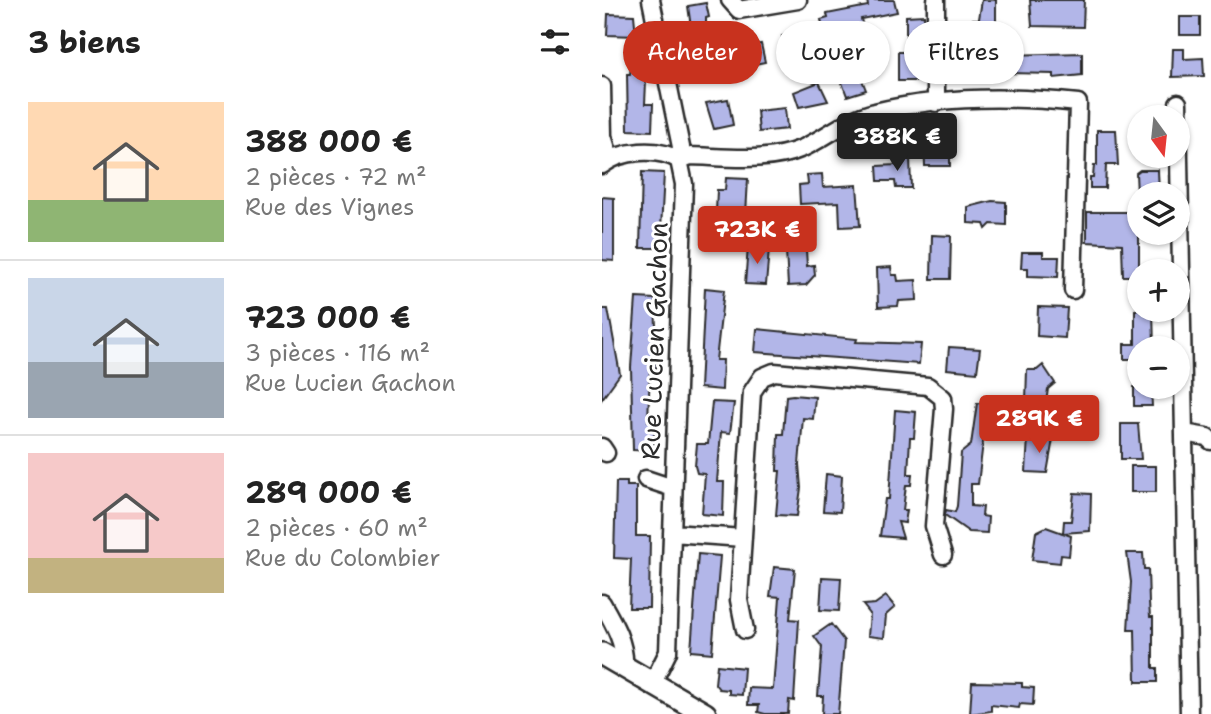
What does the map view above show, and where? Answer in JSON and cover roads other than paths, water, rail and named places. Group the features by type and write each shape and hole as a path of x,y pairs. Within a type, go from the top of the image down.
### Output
{"street":[{"name":"Rue Lucien Gachon","path":"651,0 681,147 679,160 684,184 668,652 652,684"},
{"path":"730,0 739,10 798,0"},
{"path":"936,0 936,103"},
{"path":"602,86 606,162 642,153 662,153 679,160 691,156 782,155 873,112 936,103 1001,97 1078,103 1073,290"},
{"path":"1178,103 1189,714"},
{"path":"745,630 738,600 752,392 762,377 774,372 929,386 938,392 944,409 934,526 943,555"},
{"path":"1184,433 1207,437 1211,441"},
{"path":"646,479 673,488"},
{"path":"672,533 743,538"},
{"path":"602,603 615,625 625,656 624,667"},
{"path":"602,654 705,714"}]}
